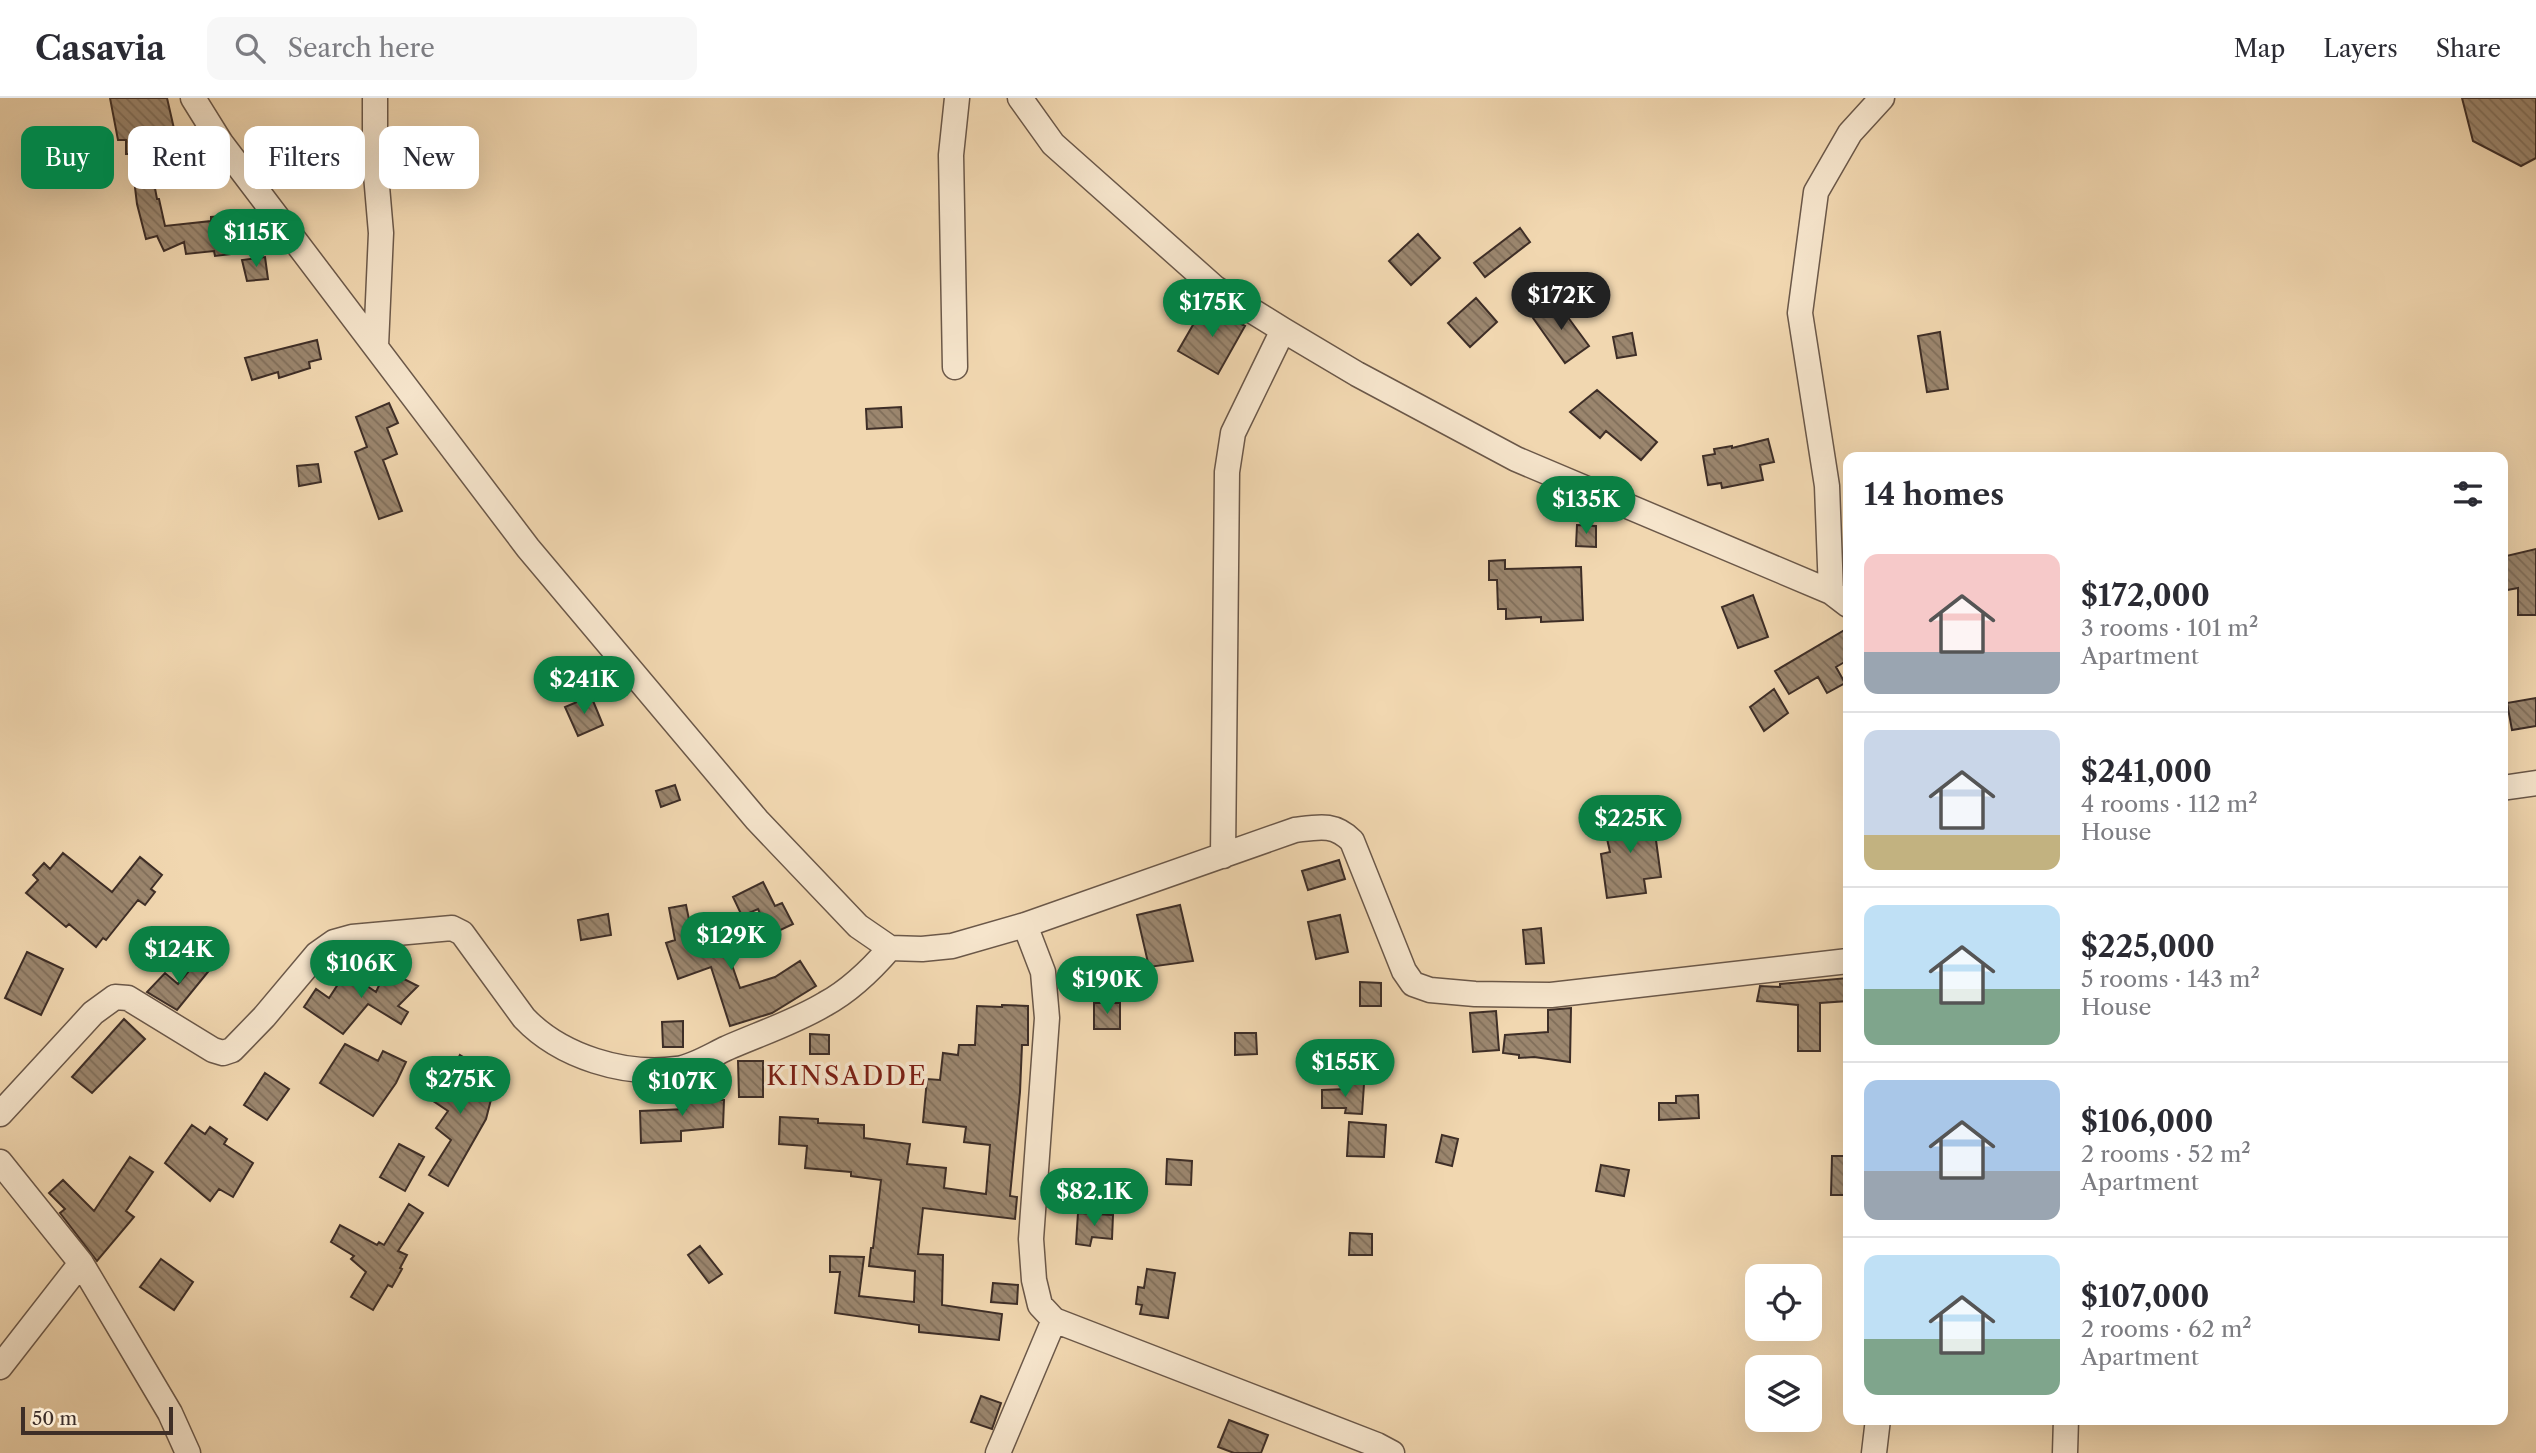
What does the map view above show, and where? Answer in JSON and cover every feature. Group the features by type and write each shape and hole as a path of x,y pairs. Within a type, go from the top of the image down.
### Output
{"street":[{"path":"193,98 221,142 528,548 757,820 858,926 890,948 952,946 1025,925 1295,830 1321,827 1341,830 1352,841 1404,971 1413,984 1430,990 1475,994 1551,995 1843,962"},
{"path":"375,98 375,163 381,233 376,346"},
{"path":"955,367 951,155 957,98"},
{"path":"1020,98 1053,144 1215,288 1283,330 1357,374 1516,459 1839,598 1827,486 1800,313 1816,192 1850,133 1882,98"},
{"path":"1223,856 1227,472 1233,433 1283,330"},
{"path":"2508,787 2536,783"},
{"path":"1025,925 1043,972 1047,1018 1031,1239 1034,1280 1040,1305 1054,1320 1392,1453"},
{"path":"0,1114 93,1013 115,997 128,998 213,1050 223,1053 232,1050 264,1017 317,954 334,942 352,937 452,928 462,933 524,1018 536,1030 553,1042 591,1059 638,1069 680,1069 825,1004 867,974 890,948"},
{"path":"0,1162 81,1263 170,1413 188,1453"},
{"path":"0,1367 81,1263"},
{"path":"999,1453 1054,1320"},
{"path":"1874,1453 1877,1425"},
{"path":"2065,1453 2066,1425"}],"building":[{"path":"110,98 167,98 173,126 128,126 128,154 126,140 118,140"},
{"path":"2462,98 2536,98 2536,158 2521,166 2473,141"},
{"path":"135,189 155,189 165,226 211,221 211,217 236,215 240,253 215,256 214,251 186,254 184,242 164,251 157,236 146,239"},
{"path":"1520,228 1530,242 1485,277 1474,263"},
{"path":"1418,234 1440,258 1411,285 1389,261"},
{"path":"265,257 268,279 247,281 242,260"},
{"path":"1476,298 1497,322 1470,347 1448,323"},
{"path":"1556,301 1589,346 1565,363 1533,318"},
{"path":"1205,304 1245,326 1218,374 1178,351"},
{"path":"1940,332 1948,389 1927,392 1918,336"},
{"path":"1632,333 1636,355 1617,358 1613,337"},
{"path":"317,340 321,359 309,362 310,368 279,378 278,372 252,380 245,358"},
{"path":"1597,390 1657,442 1641,460 1606,431 1600,438 1570,412"},
{"path":"389,403 398,423 387,428 397,454 383,460 402,511 379,519 355,452 367,447 356,417"},
{"path":"901,407 902,427 867,429 866,409"},
{"path":"1768,439 1774,462 1760,465 1763,480 1722,488 1721,483 1708,485 1703,456 1715,454 1714,449 1732,448"},
{"path":"318,464 321,482 299,486 297,466"},
{"path":"1577,525 1596,526 1596,547 1576,546"},
{"path":"2536,549 2536,615 2518,615 2518,588 2508,590 2508,556"},
{"path":"1505,560 1505,569 1581,567 1583,620 1541,622 1541,617 1506,619 1506,609 1498,609 1497,580 1489,580 1489,561"},
{"path":"1753,595 1768,637 1738,648 1722,607"},
{"path":"1843,631 1843,663 1836,667 1843,684 1827,693 1818,677 1789,694 1775,671"},
{"path":"1774,689 1788,713 1764,731 1750,707"},
{"path":"591,696 603,725 578,736 565,707"},
{"path":"2536,698 2536,726 2512,730 2508,703"},
{"path":"675,785 680,800 661,807 656,791"},
{"path":"1652,811 1661,877 1644,879 1646,893 1607,898 1601,854 1610,852 1603,821"},
{"path":"63,853 112,892 140,857 162,875 151,889 155,892 145,905 138,900 106,940 103,938 96,947 69,924 66,927 26,893 38,880 33,875 44,863 50,869"},
{"path":"1339,860 1345,879 1308,890 1302,871"},
{"path":"763,882 775,906 782,903 793,924 770,935 758,909 742,916 733,897"},
{"path":"686,905 692,934 718,925 740,988 775,977 800,961 816,986 772,1013 730,1026 711,967 678,979 666,943 675,940 669,908"},
{"path":"1180,905 1193,961 1149,967 1137,915"},
{"path":"608,914 611,935 581,940 578,920"},
{"path":"1340,915 1348,952 1316,959 1308,922"},
{"path":"1541,928 1544,963 1526,964 1523,930"},
{"path":"27,952 63,969 41,1015 5,998"},
{"path":"199,959 212,967 177,1010 147,992 165,973 178,984"},
{"path":"386,970 418,986 398,1006 408,1012 401,1024 368,1004 343,1034 304,1007 316,989 329,998 346,972 376,992"},
{"path":"1843,978 1843,1001 1820,1003 1820,1051 1798,1051 1798,1005 1757,1001 1760,986 1780,987 1780,984"},
{"path":"1360,982 1381,983 1381,1006 1360,1006"},
{"path":"1094,1003 1120,1003 1120,1029 1094,1029"},
{"path":"977,1006 1028,1006 1028,1045 1022,1045 1010,1196 1017,1197 1015,1219 923,1208 918,1254 943,1255 942,1305 1002,1314 999,1340 919,1332 919,1325 835,1313 840,1272 830,1272 830,1256 864,1257 859,1296 914,1302 915,1271 869,1266 881,1180 851,1176 851,1172 805,1168 807,1146 779,1144 780,1117 818,1119 818,1123 864,1125 864,1138 910,1144 907,1164 946,1168 944,1188 986,1194 990,1145 964,1142 966,1127 923,1122 927,1079 940,1080 943,1053 958,1055 959,1045 975,1045"},
{"path":"1571,1008 1570,1062 1534,1057 1519,1058 1519,1055 1503,1053 1505,1035 1548,1032 1548,1010"},
{"path":"1496,1011 1499,1050 1473,1052 1470,1013"},
{"path":"124,1019 145,1039 92,1093 72,1077"},
{"path":"683,1021 683,1047 663,1047 662,1022"},
{"path":"1235,1033 1256,1033 1257,1054 1235,1055"},
{"path":"810,1034 829,1035 829,1054 810,1054"},
{"path":"345,1044 378,1061 383,1051 406,1062 396,1083 373,1116 320,1083"},
{"path":"460,1055 480,1067 472,1080 494,1088 486,1119 448,1186 429,1175 451,1140 436,1128 448,1111 430,1099 440,1082 443,1084"},
{"path":"738,1061 763,1061 763,1097 739,1097"},
{"path":"265,1073 289,1089 267,1120 244,1105"},
{"path":"1348,1083 1364,1084 1362,1114 1345,1113 1346,1108 1322,1108 1322,1090 1347,1089"},
{"path":"700,1084 701,1100 724,1100 723,1127 681,1131 681,1141 641,1143 640,1111 686,1109 684,1085"},
{"path":"1698,1095 1699,1118 1659,1120 1659,1103 1676,1103 1676,1096"},
{"path":"1349,1122 1386,1125 1384,1157 1347,1156"},
{"path":"192,1125 205,1134 210,1127 227,1139 224,1144 253,1163 233,1197 219,1189 210,1201 165,1163"},
{"path":"1442,1135 1458,1139 1452,1166 1436,1162"},
{"path":"399,1144 424,1157 405,1191 380,1177"},
{"path":"1832,1156 1843,1156 1843,1195 1831,1195"},
{"path":"130,1157 153,1172 126,1211 134,1217 97,1261 60,1213 65,1209 49,1193 63,1180 94,1211"},
{"path":"1167,1159 1192,1161 1191,1185 1166,1184"},
{"path":"1601,1165 1629,1170 1624,1196 1596,1191"},
{"path":"409,1204 423,1213 398,1251 407,1255 400,1268 402,1269 392,1287 388,1285 373,1310 351,1297 366,1272 351,1259 354,1256 331,1242 340,1225 377,1245 379,1242 384,1245"},
{"path":"1078,1213 1113,1215 1112,1239 1092,1237 1090,1246 1076,1244"},
{"path":"1350,1233 1372,1234 1372,1255 1349,1255"},
{"path":"700,1246 722,1274 709,1283 688,1255"},
{"path":"161,1259 193,1282 174,1310 140,1287"},
{"path":"1147,1269 1175,1273 1168,1318 1140,1314 1142,1305 1136,1304 1138,1287 1144,1288"},
{"path":"993,1283 1018,1285 1017,1304 991,1302"},
{"path":"981,1396 1001,1403 992,1429 971,1422"},
{"path":"1229,1420 1268,1435 1261,1453 1234,1453 1218,1447"}],"district":[{"name":"KINSADDE","path":"847,1076"}]}
